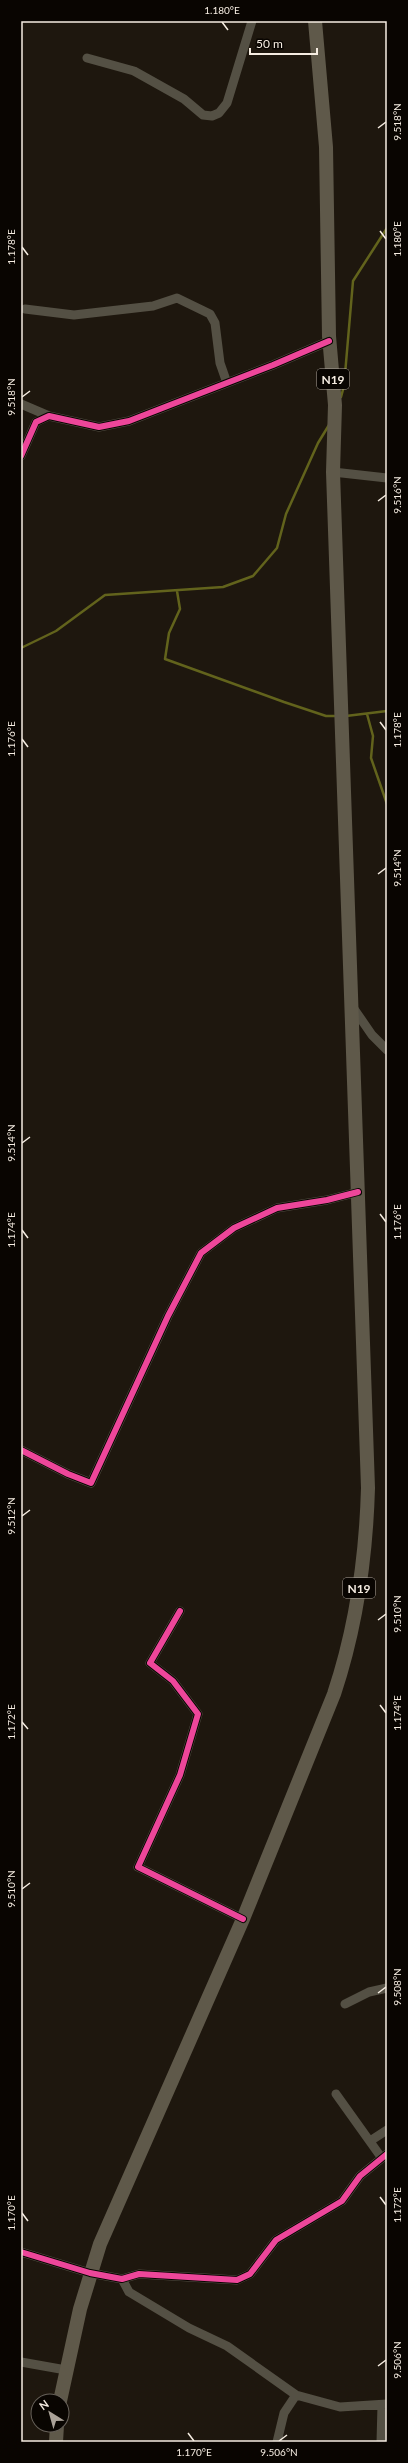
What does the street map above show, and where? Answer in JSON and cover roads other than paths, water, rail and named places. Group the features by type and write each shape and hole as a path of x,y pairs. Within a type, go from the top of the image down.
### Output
{"main road":[{"name":"N19","path":"62,2393 90,2273 115,2206 243,1919 334,1694 342,1670 358,1598 365,1546 368,1488 333,472 335,405 329,341 326,147 315,21"}],"street":[{"path":"87,58 134,71 184,99 203,114 212,116 219,113 227,103 252,21"},
{"path":"25,309 74,315 153,306 176,298 210,314 215,324 220,362 227,383"},
{"path":"21,404 49,416 99,427 129,421 329,341"},
{"path":"21,456 36,422 49,416"},
{"path":"333,472 387,478"},
{"path":"352,1005 372,1035 387,1050"},
{"path":"21,1450 73,1476 91,1483 168,1316 201,1253 234,1228 277,1208 327,1200 358,1192"},
{"path":"180,1611 150,1663 173,1682 198,1714 180,1775 138,1867 243,1919"},
{"path":"346,2004 369,1992 387,1988"},
{"path":"21,2252 90,2273 122,2279 139,2274 237,2280 250,2274 276,2240 342,2201 360,2176 384,2156 370,2142 336,2094"},
{"path":"370,2142 387,2130"},
{"path":"122,2279 129,2292 189,2328 227,2346 296,2395 340,2407 385,2404 380,2442"},
{"path":"21,2362 66,2370"},
{"path":"277,2442 284,2413 296,2395"}],"waterway":[{"path":"341,397 344,386 353,281 387,228"},
{"path":"21,648 56,631 105,595 223,587 253,576 277,548 286,514 318,443 329,425"},
{"path":"177,591 180,609 169,633 165,659 326,716 337,716"},
{"path":"346,716 387,711"},
{"path":"367,714 373,736 371,758 387,804"}]}
